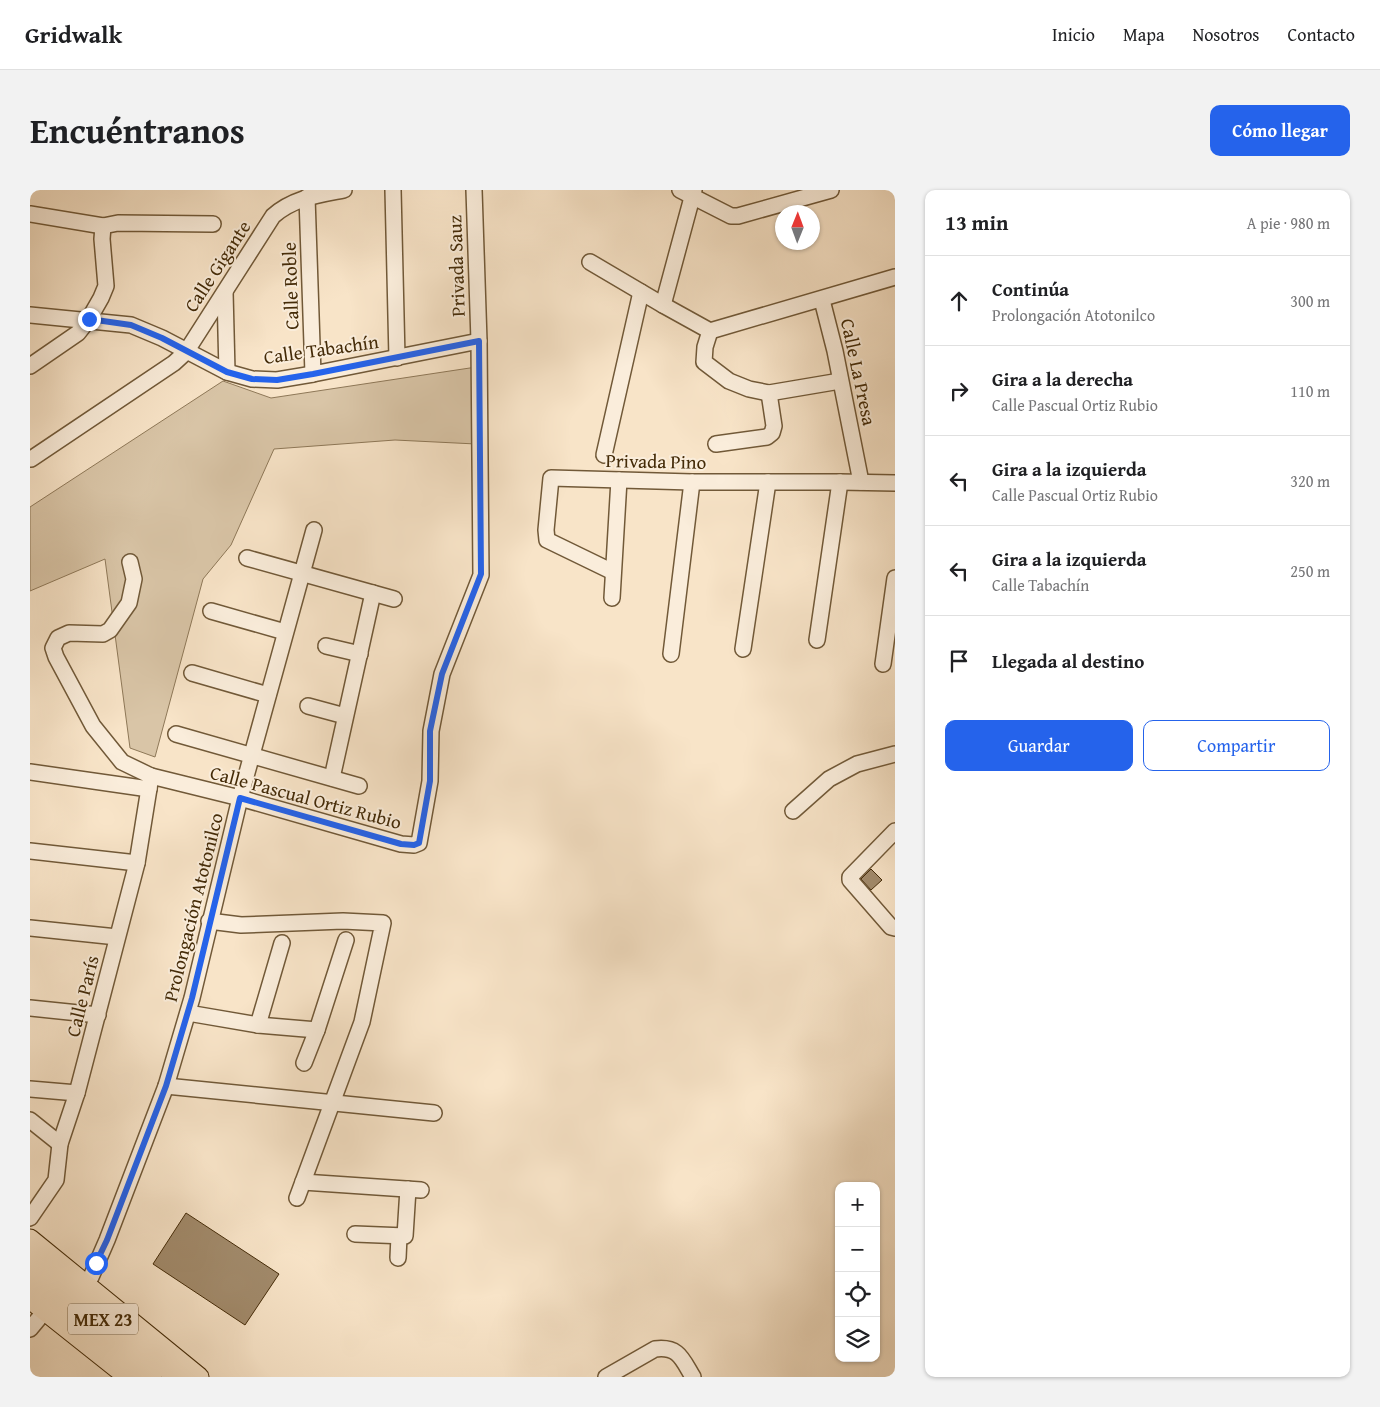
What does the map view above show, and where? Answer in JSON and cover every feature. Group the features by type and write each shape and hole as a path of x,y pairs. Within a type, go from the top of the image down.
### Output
{"main road":[{"path":"30,1239 199,1377"},
{"name":"MEX 23","path":"30,1260 177,1377"},
{"name":"MEX 23","path":"30,1280 131,1373 152,1377"},
{"path":"30,1299 131,1373"}],"street":[{"name":"Calle Gigante","path":"31,459 174,363 186,352 273,216 283,207 307,197 344,190"},
{"path":"393,190 397,358"},
{"name":"Privada Sauz","path":"474,190 479,341"},
{"path":"662,305 689,192 731,216 738,216 831,190"},
{"name":"Calle Roble","path":"307,197 313,374"},
{"path":"30,214 103,226 118,223 213,224"},
{"path":"30,366 78,332 89,319 101,298 106,286 102,239 103,226"},
{"path":"590,262 710,331 822,300 895,277"},
{"path":"225,292 227,372"},
{"path":"604,455 641,292"},
{"name":"Calle La Presa","path":"822,300 835,351 861,482"},
{"name":"Calle Tabachín","path":"30,315 89,319 131,325 162,338 227,372 252,379 277,380 313,374 479,341"},
{"path":"710,331 705,347 704,362 729,381 750,389 769,393 840,381"},
{"name":"Calle Pascual Ortiz Rubio","path":"150,782 240,798 401,844 414,845 419,843 430,781 430,731 442,674 481,574 479,341"},
{"path":"716,444 767,437 772,433 774,426 769,393"},
{"name":"Privada Pino","path":"613,572 547,540 546,530 551,478 692,482 895,483"},
{"path":"612,598 619,480"},
{"path":"671,654 692,482"},
{"path":"743,649 768,482"},
{"path":"817,640 840,482"},
{"name":"Prolongación Atotonilco","path":"86,1284 107,1240 166,1086 188,1013 209,921 251,756 314,530"},
{"path":"247,558 303,572 394,599"},
{"path":"130,562 134,579 129,602 110,630 103,634 69,632 58,638 53,648 92,726 122,762 150,782"},
{"path":"883,664 895,578"},
{"path":"332,778 373,593"},
{"path":"211,611 285,632"},
{"path":"326,646 360,654"},
{"path":"192,673 268,695"},
{"path":"308,706 346,716"},
{"path":"176,734 359,786"},
{"path":"793,811 829,780 857,764 895,754"},
{"path":"30,772 150,782"},
{"name":"Calle París","path":"30,1218 56,1180 60,1144 77,1093 137,863 150,782"},
{"path":"895,831 850,877 851,882 868,902 891,928 895,928"},
{"path":"30,851 137,863"},
{"path":"209,921 241,925 343,921 383,923 362,1022 297,1198"},
{"path":"30,928 117,937"},
{"path":"304,1063 317,1030 346,940"},
{"path":"258,1025 282,943"},
{"path":"30,1008 98,1015"},
{"path":"188,1013 258,1025 317,1030"},
{"path":"166,1086 434,1113"},
{"path":"30,1089 77,1093"},
{"path":"30,1120 60,1144"},
{"path":"303,1182 414,1190 405,1236 355,1234"},
{"path":"398,1258 399,1236"},
{"path":"30,1329 45,1311"},
{"path":"606,1377 655,1350 664,1348 680,1354 693,1377"}],"shaded area":[{"path":"483,366 476,444 395,440 274,449 231,545 203,579 155,757 130,748 105,559 30,591 30,507 223,381 271,398"}],"building":[{"path":"871,869 882,880 871,890 861,879"},
{"path":"186,1213 279,1274 245,1325 153,1264"}],"route":[{"path":"89,319 131,325 162,338 227,372 252,379 277,380 313,374 479,341 481,574 442,674 430,731 430,781 419,843 414,845 401,844 240,798 192,998 166,1086 107,1240 96,1263"}]}
